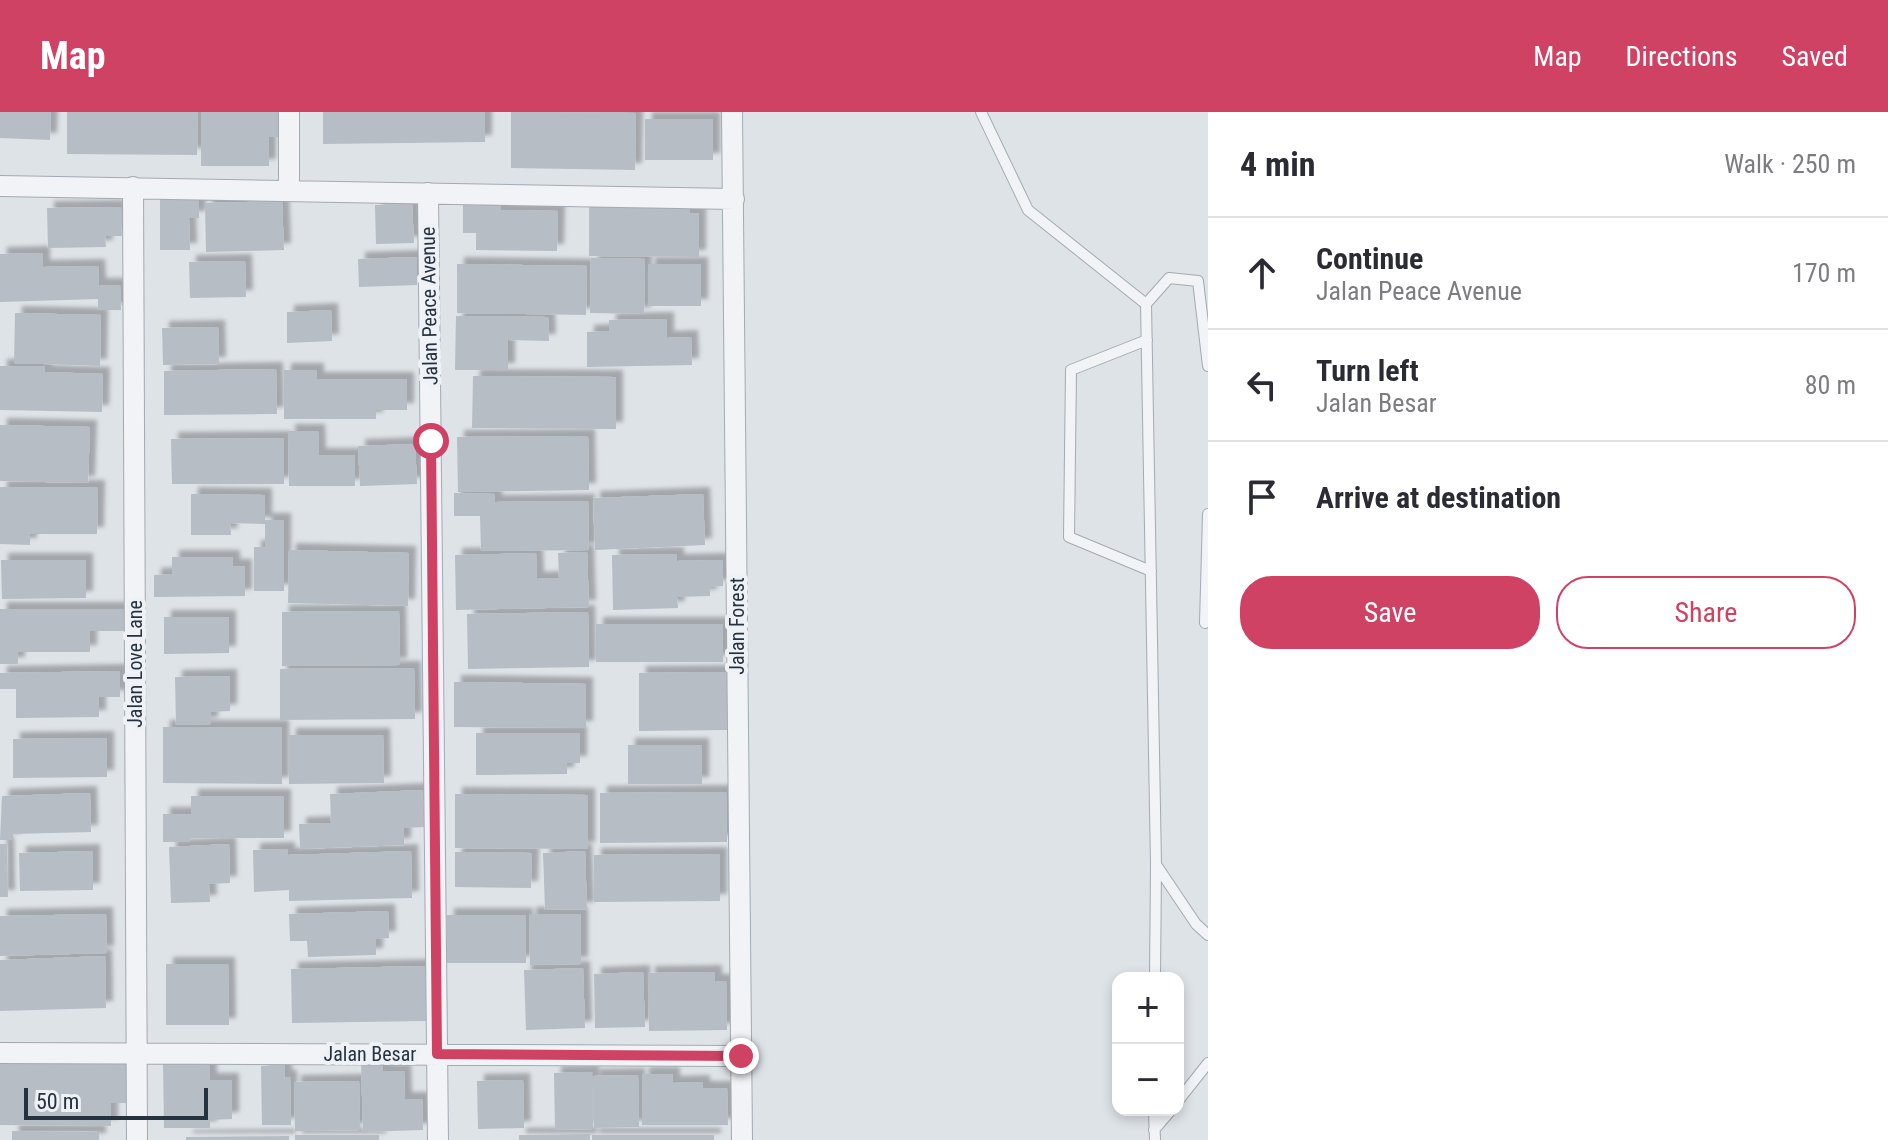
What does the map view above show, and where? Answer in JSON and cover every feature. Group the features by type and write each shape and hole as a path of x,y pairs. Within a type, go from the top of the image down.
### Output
{"street":[{"path":"289,112 289,190"},
{"name":"Jalan Forest","path":"732,112 742,1140"},
{"path":"0,186 734,199"},
{"name":"Jalan Love Lane","path":"133,187 137,1140"},
{"name":"Jalan Peace Avenue","path":"428,193 438,1140"},
{"name":"Jalan Besar","path":"0,1053 741,1056"}],"lane":[{"path":"981,112 1028,210 1146,304"},
{"path":"1155,972 1146,304 1169,278 1198,281 1208,366"},
{"path":"1147,340 1071,370 1069,537 1151,571"},
{"path":"1205,623 1208,514"},
{"path":"1156,865 1196,924 1208,935"},
{"path":"1184,1093 1208,1063"},
{"path":"1155,1135 1167,1116"}],"building":[{"path":"0,112 51,112 50,140 0,138"},
{"path":"67,112 198,112 197,155 67,154"},
{"path":"201,112 283,112 283,137 269,137 269,166 201,166"},
{"path":"323,112 485,112 485,142 323,144"},
{"path":"511,112 636,113 635,170 511,168"},
{"path":"645,119 713,119 713,160 645,160"},
{"path":"160,196 199,196 199,218 189,218 190,250 160,250"},
{"path":"463,197 501,197 501,210 558,211 557,251 476,250 476,233 463,233"},
{"path":"282,201 284,250 206,252 205,203"},
{"path":"589,203 690,204 690,213 699,213 699,257 589,256"},
{"path":"412,204 414,243 376,244 375,205"},
{"path":"121,207 122,236 105,236 106,247 48,248 47,208"},
{"path":"43,253 43,267 98,266 99,285 120,285 121,310 98,310 98,299 0,302 0,254"},
{"path":"417,257 417,285 359,287 358,259"},
{"path":"591,258 645,259 644,314 590,313"},
{"path":"245,261 246,297 190,298 189,262"},
{"path":"457,264 587,266 586,315 457,313"},
{"path":"648,264 701,264 701,306 648,306"},
{"path":"331,310 332,341 287,343 287,312"},
{"path":"15,313 101,315 100,366 14,363"},
{"path":"456,316 548,317 549,341 508,340 508,370 455,370"},
{"path":"667,319 667,338 691,337 692,365 587,367 587,332 609,331 609,320"},
{"path":"218,327 219,364 163,365 162,328"},
{"path":"0,366 45,366 45,372 103,374 102,412 0,410"},
{"path":"276,369 277,414 164,415 164,371"},
{"path":"284,370 317,370 317,379 407,379 407,410 376,410 376,419 284,419"},
{"path":"473,376 616,377 616,429 472,428"},
{"path":"0,425 90,427 88,483 0,481"},
{"path":"288,431 318,431 319,455 355,455 355,486 289,486"},
{"path":"588,436 589,490 458,492 457,437"},
{"path":"284,438 284,484 172,484 171,439"},
{"path":"415,444 417,484 360,486 358,446"},
{"path":"0,487 98,487 97,534 30,534 30,545 0,544"},
{"path":"454,493 495,494 495,502 588,501 589,550 481,551 480,516 454,516"},
{"path":"191,494 265,495 265,520 284,520 284,591 254,591 254,547 265,547 265,524 230,523 231,535 191,535"},
{"path":"703,494 705,545 595,550 593,498"},
{"path":"289,550 409,553 408,606 288,603"},
{"path":"587,552 589,607 456,610 455,555 536,553 537,579 559,578 558,553"},
{"path":"677,554 677,561 723,560 723,586 710,587 710,596 677,597 678,608 613,610 612,555"},
{"path":"172,557 233,557 233,566 245,566 245,596 154,597 154,575 172,574"},
{"path":"1,560 86,560 86,598 2,599"},
{"path":"0,609 125,609 125,631 90,631 90,652 18,652 18,664 0,664"},
{"path":"399,611 400,665 282,666 282,612"},
{"path":"588,612 589,667 468,669 467,614"},
{"path":"164,617 229,617 229,653 164,654"},
{"path":"596,624 723,624 723,662 596,662"},
{"path":"414,668 415,719 280,720 280,669"},
{"path":"120,671 120,697 99,697 99,717 16,718 16,689 0,689 0,673"},
{"path":"727,672 728,730 639,731 639,673"},
{"path":"230,676 230,711 211,712 211,724 176,725 175,677"},
{"path":"454,682 586,684 586,728 454,727"},
{"path":"163,727 282,727 282,784 163,783"},
{"path":"476,733 580,733 580,763 567,763 567,774 476,775"},
{"path":"289,735 383,735 384,783 289,784"},
{"path":"107,738 107,777 13,778 13,739"},
{"path":"628,745 702,745 702,784 628,784"},
{"path":"423,790 424,827 404,828 404,845 300,849 299,824 331,823 330,794"},
{"path":"726,792 727,842 600,843 600,793"},
{"path":"90,793 91,832 13,834 14,840 0,840 2,796"},
{"path":"455,794 588,795 588,849 455,848"},
{"path":"191,796 284,796 284,838 190,838 190,842 163,842 163,814 191,814"},
{"path":"0,844 7,844 8,897 0,897"},
{"path":"229,844 230,883 209,884 210,902 171,903 169,847"},
{"path":"288,849 288,855 411,851 412,898 289,901 289,890 254,892 253,850"},
{"path":"93,851 93,890 20,891 19,853"},
{"path":"585,851 587,909 545,910 543,853"},
{"path":"455,852 532,853 531,888 455,887"},
{"path":"720,854 720,901 594,902 594,855"},
{"path":"388,911 389,938 376,939 376,955 308,957 307,941 290,941 289,914"},
{"path":"106,914 107,953 0,956 0,916"},
{"path":"529,914 581,914 581,964 530,965"},
{"path":"447,915 526,915 526,963 447,963"},
{"path":"105,956 106,1008 0,1011 0,960"},
{"path":"166,964 228,964 229,1025 166,1025"},
{"path":"425,966 426,1021 292,1023 291,969"},
{"path":"583,968 585,1028 526,1030 524,970"},
{"path":"643,972 645,1027 595,1028 594,974"},
{"path":"715,972 715,981 726,981 727,1030 649,1031 648,973"},
{"path":"0,1057 127,1058 126,1103 111,1103 111,1126 0,1125"},
{"path":"383,1061 383,1071 404,1071 405,1099 422,1099 423,1130 363,1132 361,1062"},
{"path":"163,1062 210,1062 210,1080 232,1080 232,1119 210,1120 210,1128 164,1128"},
{"path":"285,1065 285,1077 290,1077 291,1125 262,1125 261,1066"},
{"path":"592,1072 593,1129 555,1130 554,1073"},
{"path":"642,1074 673,1074 673,1083 703,1082 703,1088 727,1088 728,1125 642,1125"},
{"path":"638,1075 639,1127 594,1128 593,1076"},
{"path":"523,1080 524,1128 478,1129 477,1081"},
{"path":"359,1081 360,1130 295,1131 294,1082"},
{"path":"12,1131 99,1132 99,1140 12,1140"},
{"path":"590,1134 590,1140 519,1140 519,1135"},
{"path":"295,1135 379,1135 379,1140 295,1140"},
{"path":"592,1135 714,1135 714,1140 592,1140"},
{"path":"289,1136 289,1140 186,1140 186,1137"}],"route":[{"path":"431,441 437,1054 741,1056"}]}
